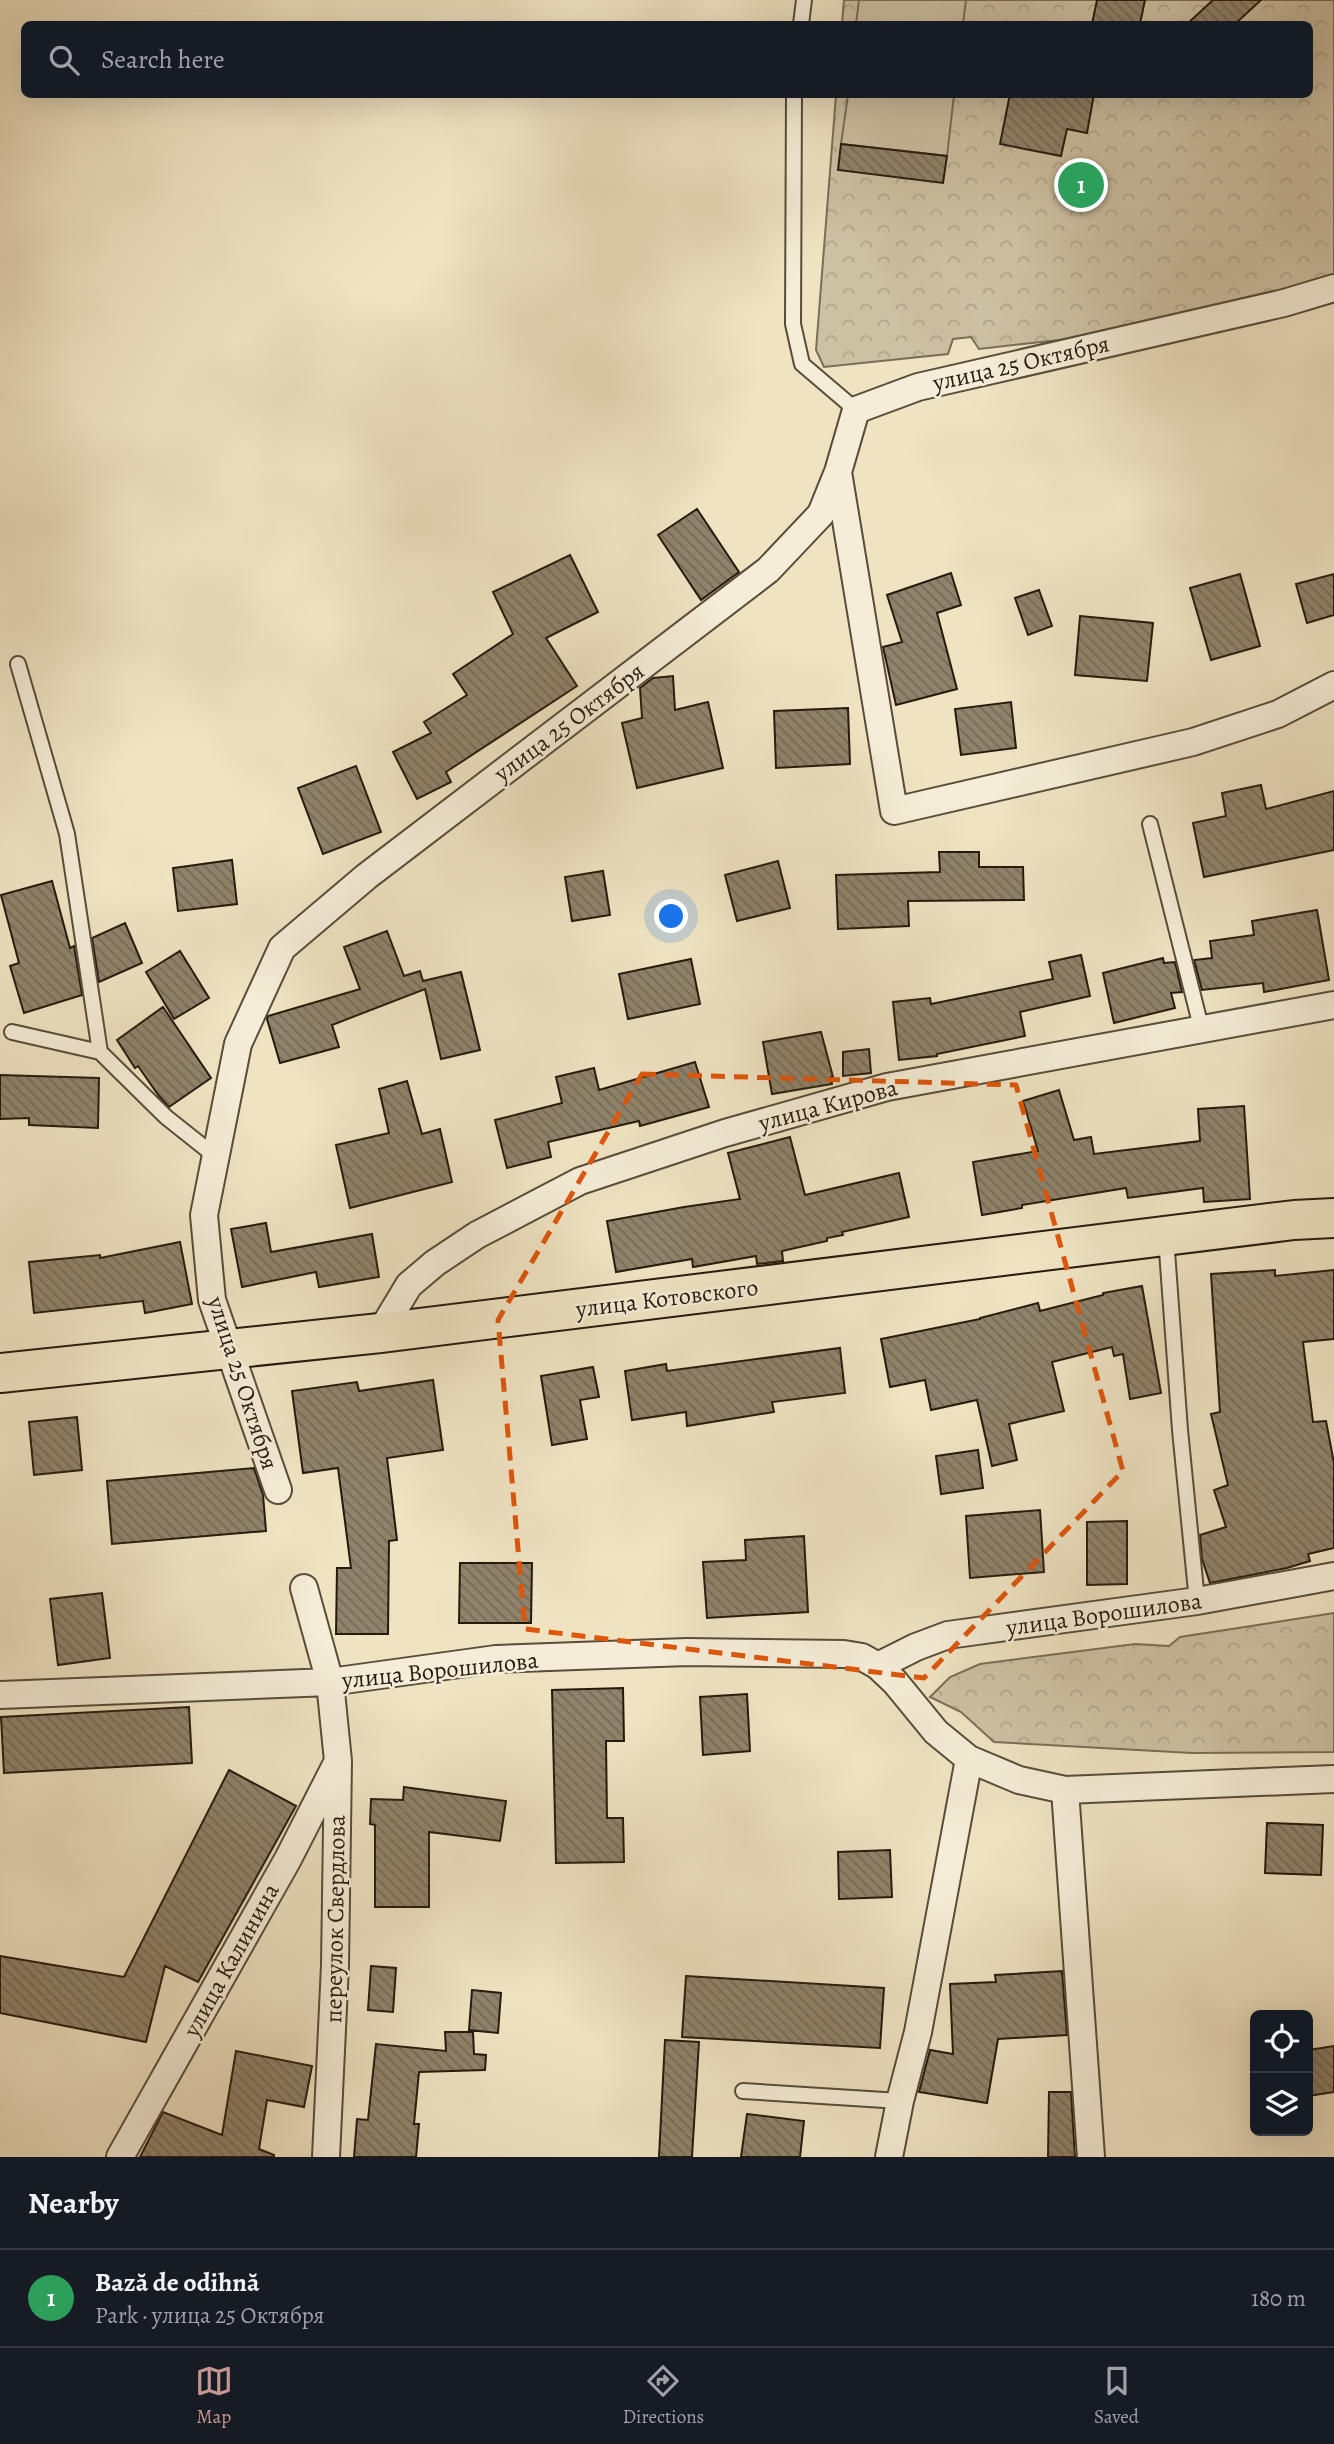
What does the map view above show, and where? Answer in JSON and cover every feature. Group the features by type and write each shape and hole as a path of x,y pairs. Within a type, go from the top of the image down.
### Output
{"highway":[{"name":"улица Котовского","path":"0,1373 380,1333 1294,1220 1334,1219"}],"street":[{"name":"улица 25 Октября","path":"278,1490 212,1300 204,1215 238,1044 282,948 367,876 768,570 821,514 838,472 856,410 918,387 1284,303 1334,288"},
{"path":"838,472 894,811 1193,742 1278,714 1334,685"},
{"name":"улица Кирова","path":"380,1333 409,1285 435,1263 477,1235 580,1181 725,1133 887,1087 1334,1005"},
{"name":"улица Ворошилова","path":"878,1666 948,1635 1197,1601 1334,1576"},
{"name":"переулок Свердлова","path":"304,1588 330,1682 338,1761 335,1965 326,2157"},
{"name":"улица Ворошилова","path":"0,1695 330,1682 496,1659 687,1652 844,1654 862,1657 878,1666 936,1732 969,1759 1018,1780 1065,1790 1334,1779"},
{"path":"889,2157 918,2032 969,1759"},
{"name":"улица Калинина","path":"120,2157 288,1860 338,1761"},
{"path":"1065,1790 1091,2157"}],"lane":[{"path":"802,21 804,0"},
{"path":"794,98 793,324 802,364 856,410"},
{"path":"18,664 67,834 100,1052"},
{"path":"1150,824 1202,1031"},
{"path":"12,1032 100,1052 166,1117 215,1156"},
{"path":"1166,1237 1180,1430 1197,1601"},
{"path":"743,2091 900,2101"}],"highlighted area":[{"path":"642,1074 1016,1085 1123,1471 924,1678 525,1629 498,1320"}],"green space":[{"path":"844,0 1334,0 1334,276 1286,291 1068,339 979,349 971,337 953,339 948,354 824,367 816,350 836,98 1313,98 1313,21 842,21"},
{"path":"859,0 966,0 963,21 856,21"},
{"path":"848,98 954,98 947,156 841,144"},
{"path":"1334,1613 1334,1752 1192,1753 994,1742 961,1712 930,1697 950,1677 980,1664 1135,1644 1169,1646 1180,1637"}],"building":[{"path":"1097,0 1145,0 1141,21 1093,21"},
{"path":"1213,0 1261,0 1238,21 1190,21"},
{"path":"1009,98 1093,98 1087,133 1067,129 1061,156 1000,144"},
{"path":"841,144 947,156 943,183 838,170"},
{"path":"697,509 739,572 701,600 658,535"},
{"path":"570,555 598,612 546,638 577,686 446,772 451,782 417,799 393,752 431,733 424,722 467,695 453,674 513,634 493,592"},
{"path":"951,573 961,605 937,613 957,689 896,705 883,647 902,642 887,595"},
{"path":"1240,574 1260,646 1211,660 1190,588"},
{"path":"1334,574 1334,615 1307,623 1296,584"},
{"path":"1039,590 1052,626 1028,635 1015,598"},
{"path":"1080,616 1153,623 1147,681 1075,675"},
{"path":"673,676 675,710 708,702 723,768 637,788 622,723 642,718 640,688 653,678"},
{"path":"1011,702 1016,748 961,755 955,709"},
{"path":"848,708 850,764 776,768 774,711"},
{"path":"356,766 381,832 323,854 298,788"},
{"path":"1261,785 1266,809 1334,791 1334,850 1204,877 1193,823 1226,816 1222,793"},
{"path":"939,852 979,852 979,867 1023,867 1024,900 908,901 909,926 838,929 836,875 940,872"},
{"path":"232,860 237,904 178,911 173,868"},
{"path":"778,861 790,908 737,921 725,875"},
{"path":"603,871 610,915 572,921 565,877"},
{"path":"52,881 70,948 74,946 82,995 24,1013 10,966 19,963 1,895"},
{"path":"1317,910 1329,980 1264,992 1263,983 1202,990 1194,960 1212,958 1210,941 1254,935 1252,921"},
{"path":"125,923 142,963 99,982 92,938"},
{"path":"387,931 404,976 420,971 423,981 461,972 480,1050 441,1059 425,989 332,1025 339,1047 280,1063 268,1016 360,989 344,947"},
{"path":"180,951 209,998 174,1019 146,972"},
{"path":"1081,955 1090,996 1020,1012 1025,1036 937,1056 899,1060 893,1002 930,998 931,1004 1053,979 1049,962"},
{"path":"1163,958 1164,963 1175,962 1182,992 1171,993 1175,1008 1114,1023 1103,973"},
{"path":"691,959 700,1004 628,1019 619,974"},
{"path":"163,1007 211,1078 169,1107 138,1066 135,1068 117,1040"},
{"path":"821,1032 833,1077 832,1084 772,1094 763,1042"},
{"path":"869,1049 871,1073 843,1076 843,1052"},
{"path":"695,1062 709,1107 640,1126 639,1121 548,1142 551,1157 507,1168 495,1120 562,1103 556,1077 594,1068 599,1090"},
{"path":"0,1075 99,1078 98,1128 29,1125 29,1118 0,1119"},
{"path":"407,1081 422,1134 440,1129 452,1182 350,1208 336,1145 389,1133 379,1089"},
{"path":"1059,1090 1074,1140 1091,1137 1094,1154 1200,1141 1198,1109 1244,1106 1250,1199 1204,1202 1203,1188 1128,1198 1126,1188 1022,1205 1022,1208 982,1215 973,1162 1038,1151 1023,1101"},
{"path":"790,1137 805,1195 899,1173 909,1217 842,1232 843,1235 827,1238 827,1241 782,1251 783,1261 757,1264 756,1256 693,1267 692,1259 616,1272 607,1221 740,1199 728,1153"},
{"path":"266,1223 271,1252 372,1234 379,1277 319,1287 316,1272 242,1287 231,1229"},
{"path":"180,1242 192,1304 145,1313 143,1301 34,1313 29,1262 100,1255 100,1258"},
{"path":"1275,1270 1275,1276 1334,1270 1334,1339 1303,1342 1313,1422 1326,1421 1334,1463 1334,1548 1308,1554 1310,1561 1287,1568 1210,1583 1202,1559 1200,1535 1226,1527 1214,1490 1228,1485 1211,1414 1220,1412 1211,1274"},
{"path":"1142,1286 1161,1393 1130,1399 1123,1354 1114,1356 1112,1347 1052,1362 1064,1411 1009,1424 1017,1460 992,1466 977,1400 931,1410 925,1380 890,1387 881,1339 980,1319 1038,1303 1040,1311 1103,1293"},
{"path":"840,1348 845,1393 772,1402 774,1412 687,1426 686,1412 632,1420 625,1371 666,1364 667,1371"},
{"path":"593,1367 599,1397 580,1400 587,1439 552,1445 541,1376"},
{"path":"433,1380 443,1450 387,1458 397,1540 389,1541 388,1634 336,1634 337,1568 351,1568 338,1468 303,1473 292,1391 357,1382 359,1391"},
{"path":"77,1417 82,1470 34,1475 29,1422"},
{"path":"978,1450 983,1488 941,1494 936,1456"},
{"path":"254,1468 263,1495 266,1531 112,1544 107,1481"},
{"path":"1040,1510 1044,1572 970,1578 966,1516"},
{"path":"1127,1521 1127,1584 1087,1585 1087,1522"},
{"path":"804,1536 808,1612 707,1618 703,1562 746,1560 745,1540"},
{"path":"460,1563 532,1563 531,1623 459,1623"},
{"path":"102,1593 110,1658 58,1665 50,1599"},
{"path":"623,1688 624,1741 606,1741 607,1818 623,1818 624,1862 556,1863 552,1690"},
{"path":"747,1694 750,1751 703,1755 700,1697"},
{"path":"189,1707 192,1763 4,1773 1,1717"},
{"path":"229,1770 296,1806 198,1982 165,1966 146,2042 0,2013 0,1956 124,1977"},
{"path":"404,1787 506,1801 500,1841 429,1832 429,1907 375,1907 375,1825 370,1824 371,1799 403,1800"},
{"path":"1267,1823 1323,1825 1321,1875 1265,1873"},
{"path":"890,1850 892,1897 839,1899 838,1852"},
{"path":"371,1966 396,1968 393,2012 368,2010"},
{"path":"1062,1971 1067,2035 998,2039 987,2103 919,2092 930,2050 953,2054 950,1984 996,1982 995,1975"},
{"path":"686,1976 884,1988 880,2048 682,2037"},
{"path":"472,1990 501,1993 498,2033 469,2030"},
{"path":"445,2032 473,2032 474,2054 486,2055 485,2070 419,2072 414,2124 419,2124 416,2157 354,2157 357,2119 368,2120 376,2044 446,2051"},
{"path":"665,2040 699,2042 692,2157 659,2157"},
{"path":"1334,2046 1334,2092 1313,2095 1313,2049"},
{"path":"236,2051 312,2066 304,2107 267,2100 259,2149 274,2157 140,2157 163,2112 222,2135"},
{"path":"1049,2092 1071,2092 1075,2157 1048,2157"},
{"path":"747,2114 804,2121 800,2157 741,2157"}],"place":[{"name":"Bază de odihnă","path":"1081,185"}]}
